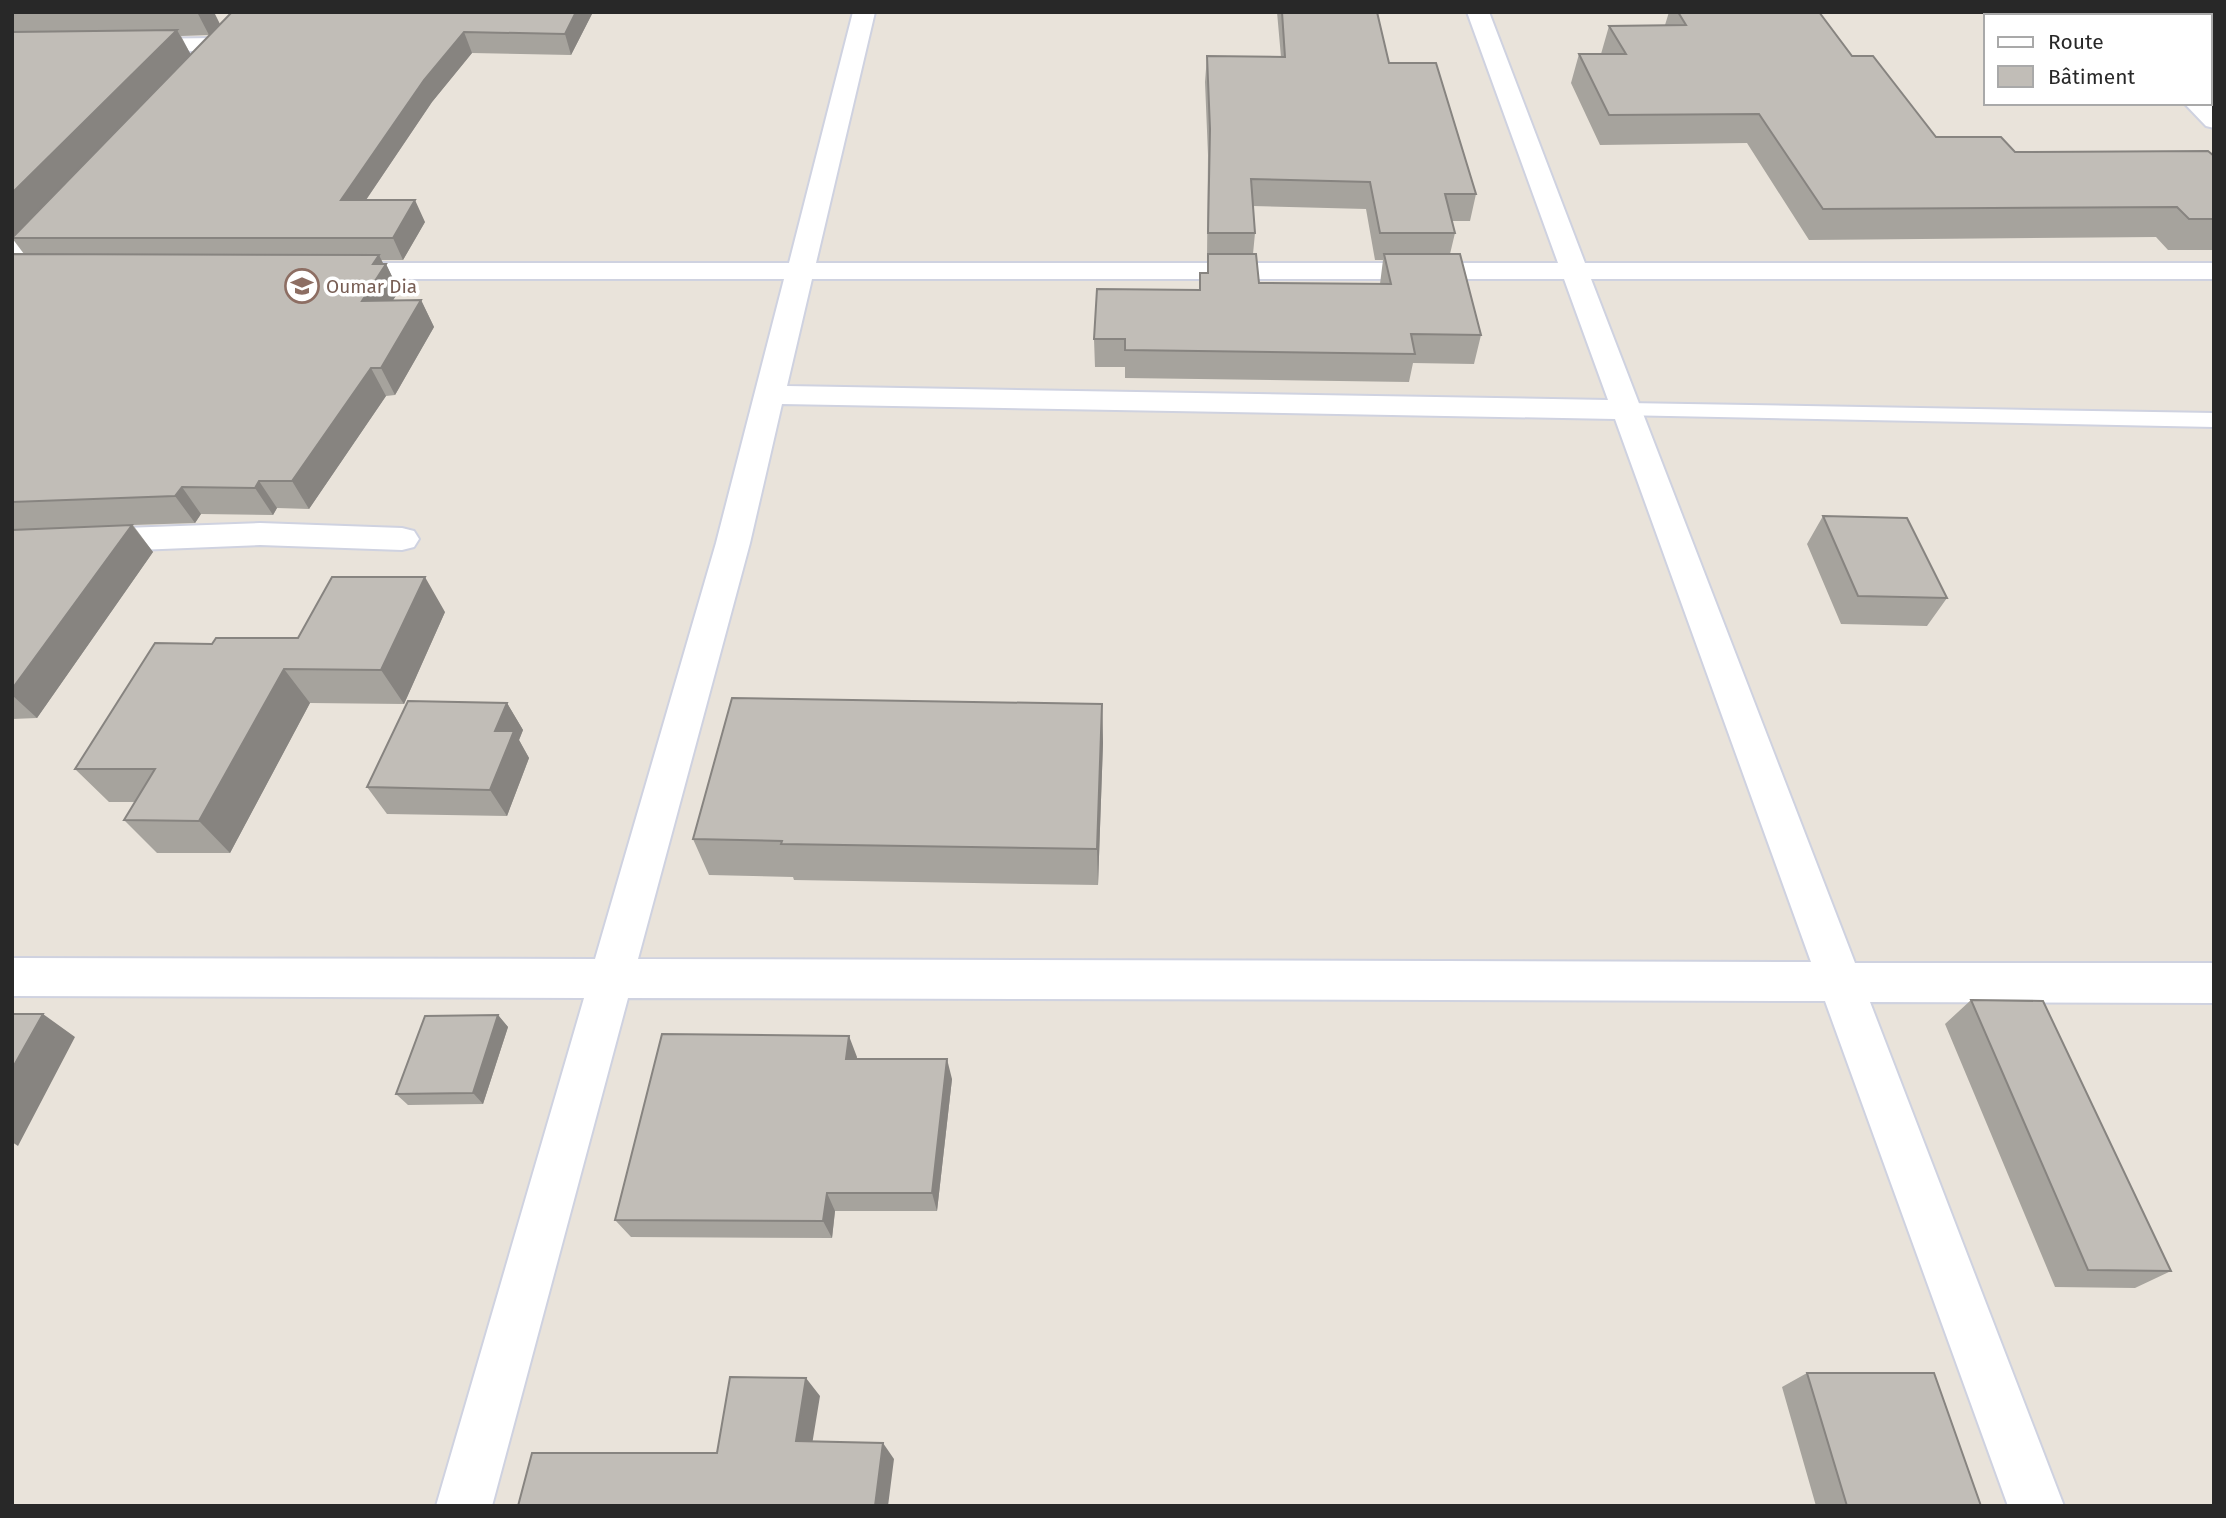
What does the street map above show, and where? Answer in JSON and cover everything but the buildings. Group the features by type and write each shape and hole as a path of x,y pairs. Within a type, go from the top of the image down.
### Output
{"street":[{"path":"464,1506 733,543 864,12"},
{"path":"1478,12 2036,1506"},
{"path":"108,46 225,37 198,64"},
{"path":"2198,105 2214,121"},
{"path":"12,258 68,200"},
{"path":"12,271 40,271"},
{"path":"316,271 2214,271"},
{"path":"769,395 1627,410"},
{"path":"12,544 260,534 402,539"},
{"path":"12,977 2214,983"}],"lane":[{"path":"1627,410 2214,420"}],"place":[{"name":"Oumar Dia","path":"302,286"}]}
